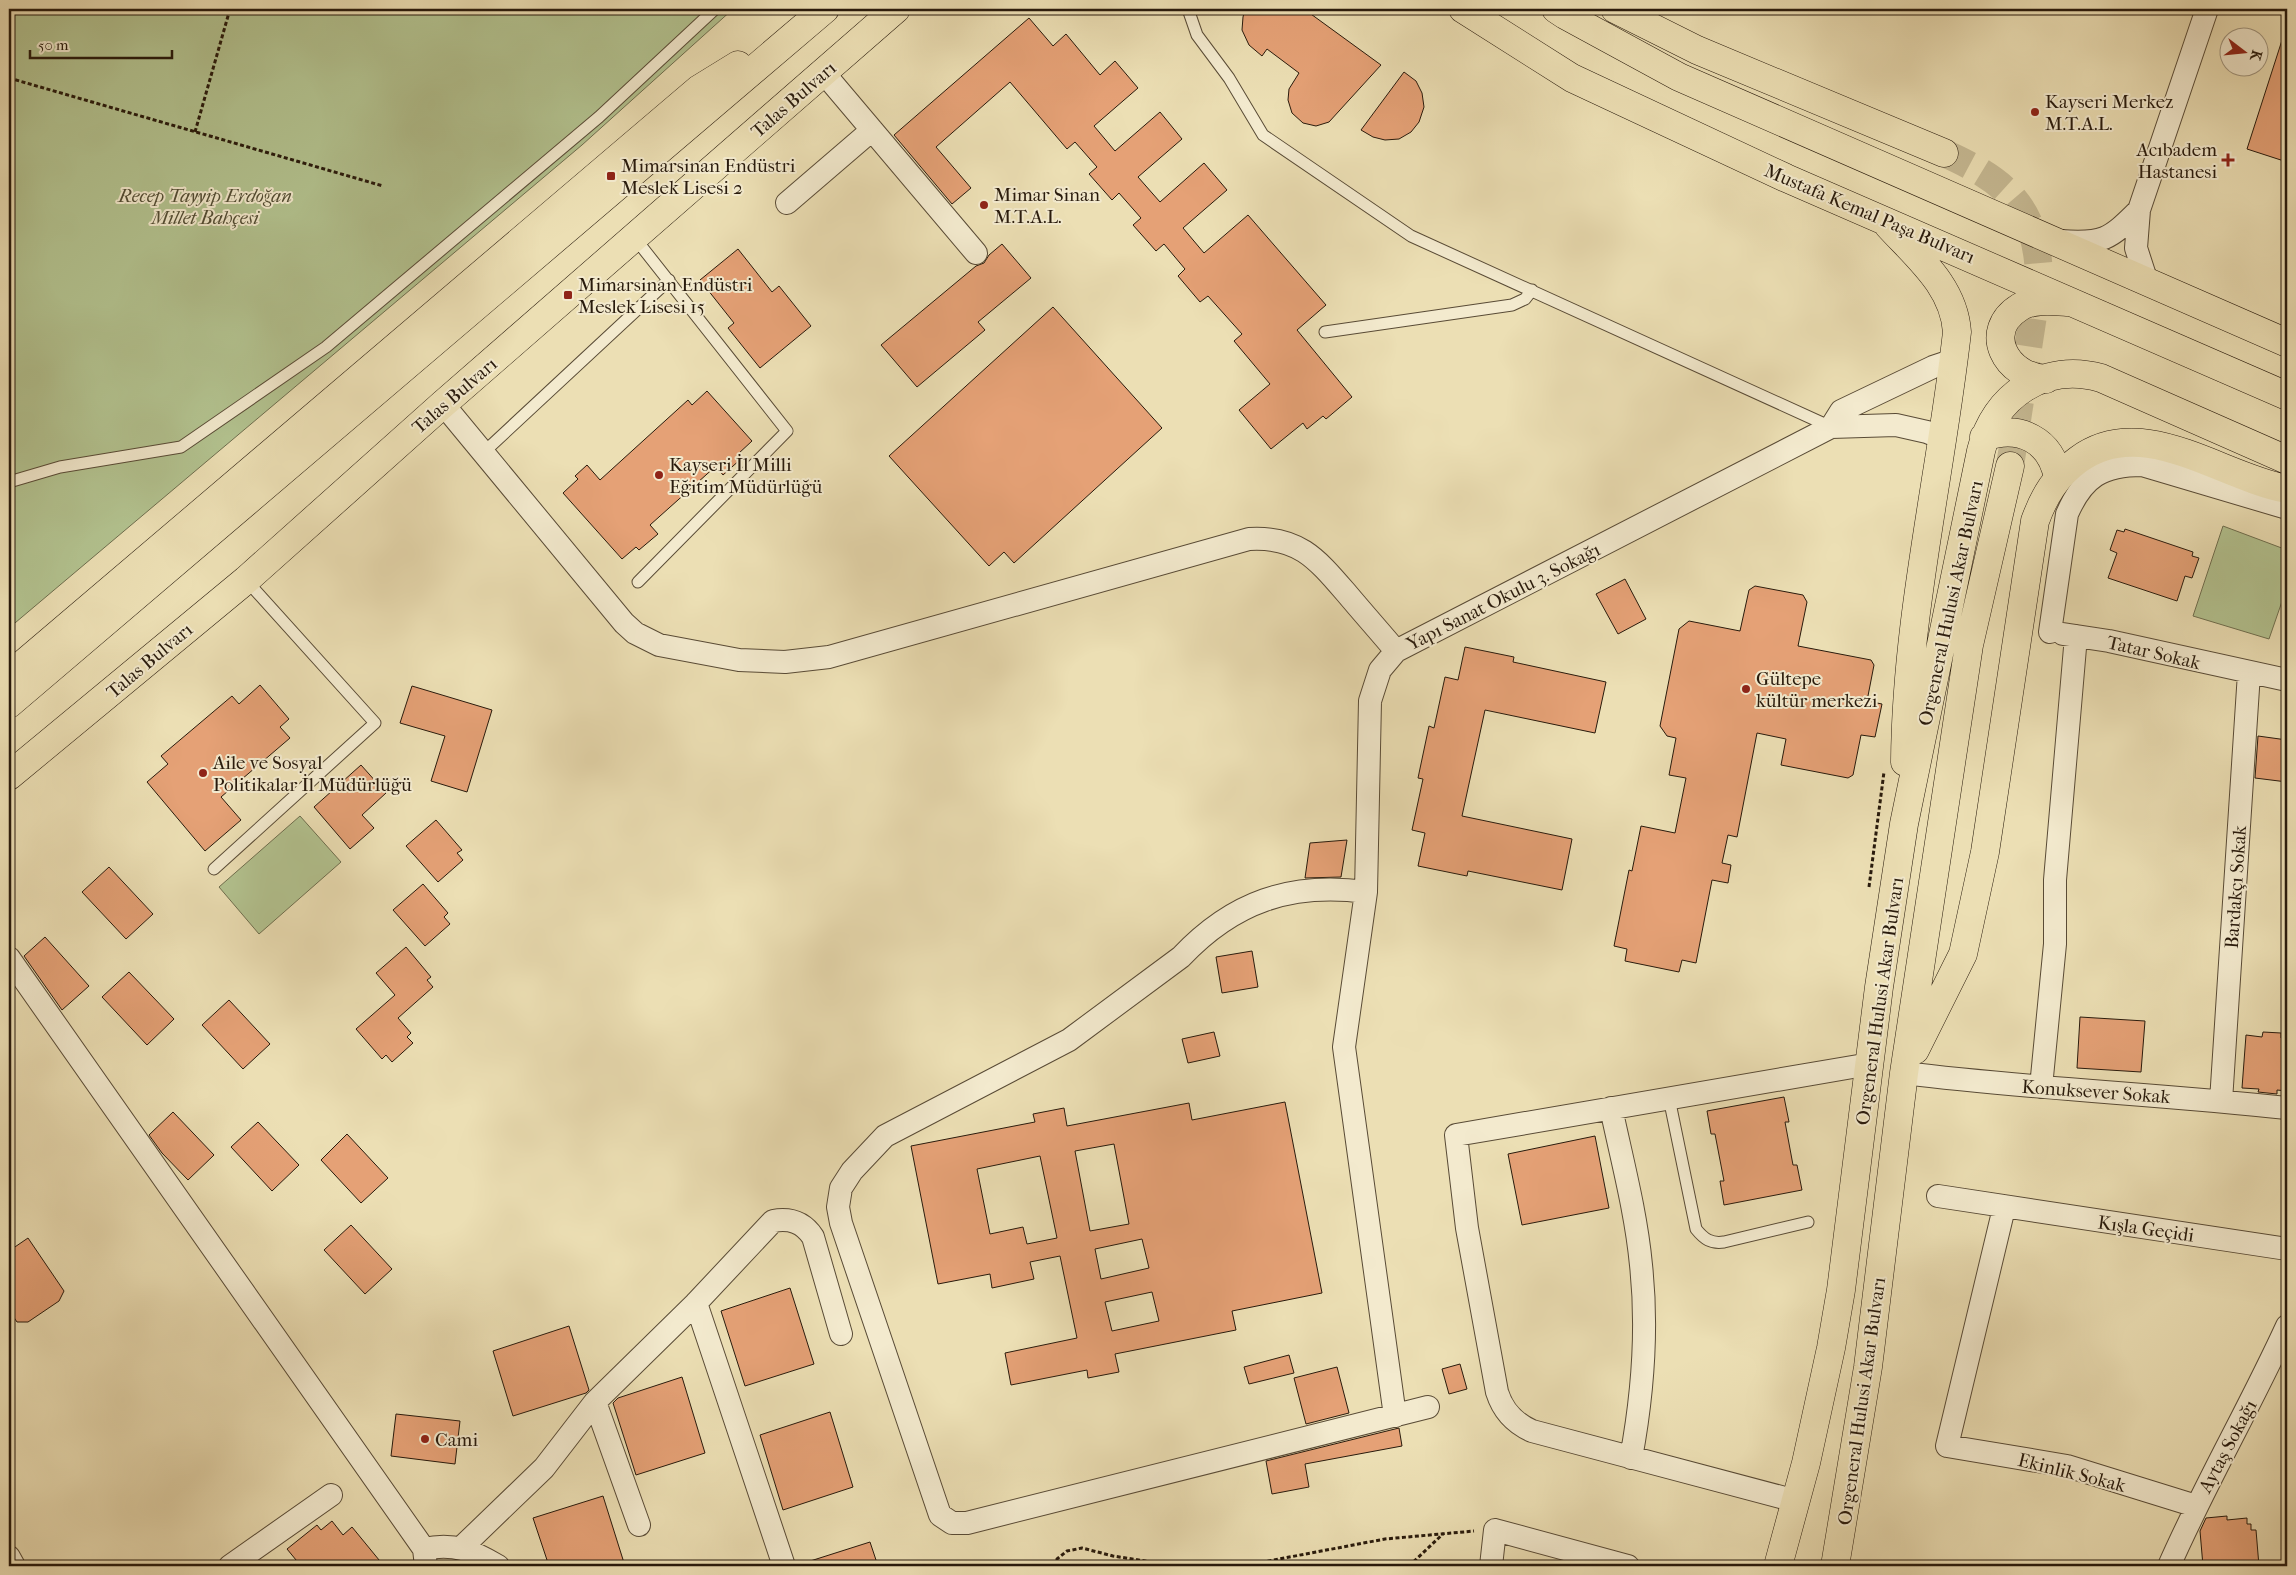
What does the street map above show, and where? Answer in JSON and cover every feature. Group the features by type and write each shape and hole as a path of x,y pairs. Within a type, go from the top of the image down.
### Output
{"main road":[{"name":"Talas Bulvarı","path":"9,776 246,580 443,404 896,9"},
{"name":"Mustafa Kemal Paşa Bulvarı","path":"1463,9 1572,78 1786,178 2076,302 2287,396"},
{"path":"1556,9 1679,77 2287,342"},
{"path":"1615,9 1698,50 1944,153"},
{"path":"9,676 699,89 821,12"},
{"path":"9,704 821,12"},
{"path":"1882,219 1941,284 1949,296 1956,320 1954,360 1913,635 1905,714 1904,824"},
{"path":"2076,302 2028,303 2014,313 2003,327 2001,345 2008,360 2028,376 2046,378 2074,373 2102,378 2287,460"},
{"name":"Orgeneral Hulusi Akar Bulvarı","path":"1778,1566 1815,1425 1831,1348 1841,1290 1879,987 1904,824 1984,437 1998,412 2008,400 2032,384 2046,378"},
{"path":"1984,437 2005,432 2021,434 2036,440 2051,456 2058,478"},
{"path":"1904,1073 1963,954 1985,852 2035,521 2048,491 2069,467 2095,449 2128,442 2143,442 2182,453 2273,485 2287,488"},
{"name":"Orgeneral Hulusi Akar Bulvarı","path":"1835,1566 1868,1367 1904,1073 1969,645 2010,466"}],"street":[{"path":"2146,279 2136,248 2139,210 2207,9"},
{"path":"823,72 976,253"},
{"path":"787,203 872,130"},
{"path":"2056,241 2091,242 2102,240 2120,228 2139,210"},
{"name":"Yapı Sanat Okulu 3. Sokağı","path":"1831,427 1841,411 1933,367 1954,360"},
{"path":"443,404 624,623 647,640 672,649 762,662 808,660 829,656 1248,539 1262,538 1287,542 1309,553 1318,560 1396,651"},
{"name":"Yapı Sanat Okulu 3. Sokağı","path":"1395,1416 1344,1047 1366,892 1370,701 1380,670 1396,651 1831,427 1896,425 1942,438"},
{"path":"2050,632 2067,514 2075,496 2088,480 2104,470 2122,465 2142,465 2287,508"},
{"name":"Tatar Sokak","path":"2020,627 2109,641 2287,680"},
{"path":"2041,1088 2055,944 2054,880 2076,636"},
{"name":"Bardakçı Sokak","path":"2221,1101 2249,673"},
{"path":"1366,892 1342,889 1294,892 1270,898 1231,915 1196,941 1181,957 1069,1040 885,1136 845,1179 841,1188 838,1207 841,1223 940,1515 952,1523 967,1523 1428,1408"},
{"path":"9,958 171,1186 425,1558 445,1546 461,1548 480,1554 498,1566"},
{"path":"1796,1502 1532,1431 1516,1422 1504,1408 1497,1392 1467,1228 1456,1135 1870,1064"},
{"name":"Konuksever Sokak","path":"1904,1073 2041,1088 2221,1101 2287,1108"},
{"path":"1611,1108 1636,1231 1644,1296 1642,1388 1631,1458"},
{"name":"Kışla Geçidi","path":"1938,1196 2004,1208 2287,1249"},
{"name":"Ekinlik Sokak","path":"2004,1208 1947,1446 2066,1466 2196,1506"},
{"path":"461,1548 544,1468 595,1402 696,1303 773,1221 788,1219 802,1225 813,1236 841,1334"},
{"path":"696,1303 784,1566"},
{"name":"Aytaş Sokağı","path":"2170,1566 2196,1506 2278,1367 2287,1326"},
{"path":"595,1402 640,1525"},
{"path":"230,1566 331,1495"},
{"path":"1491,1566 1495,1530 1628,1566"},
{"path":"9,1557 14,1566"}],"lane":[{"path":"9,482 60,467 181,447 326,347 599,117 715,9"},
{"path":"1188,9 1196,35 1229,78 1264,135 1411,236 1831,427"},
{"path":"634,238 788,431 638,582"},
{"path":"483,453 669,280"},
{"path":"1325,332 1512,305 1525,299 1532,290"},
{"path":"214,869 375,723 246,580"},
{"path":"1669,1098 1696,1229 1701,1235 1707,1240 1718,1243 1808,1222"}],"path":[{"path":"196,132 230,9"},
{"path":"9,78 383,186"},
{"path":"1242,1566 1385,1539 1495,1530"},
{"path":"1408,1566 1445,1533"},
{"path":"1054,1566 1062,1554 1074,1548 1178,1566"}],"green space":[{"name":"Recep Tayyip Erdoğan Millet Bahçesi","path":"9,9 733,9 582,145 9,628"},
{"path":"2223,526 2287,550 2287,587 2269,639 2193,616"},
{"path":"300,816 341,862 259,934 219,887"}],"building":[{"path":"1245,9 1304,9 1381,65 1329,122 1316,126 1303,123 1292,113 1288,100 1289,89 1299,73 1267,49 1262,56 1249,45 1242,30"},
{"path":"1029,18 1053,46 1066,34 1100,75 1115,61 1138,88 1094,126 1115,151 1160,112 1182,139 1138,177 1160,202 1204,163 1227,190 1183,228 1204,253 1248,215 1326,305 1297,330 1352,397 1326,419 1323,416 1307,429 1303,423 1271,449 1239,410 1270,384 1234,341 1242,334 1208,296 1200,302 1178,276 1185,269 1164,244 1156,251 1133,225 1141,218 1119,193 1112,200 1089,174 1097,167 1075,142 1067,149 1010,82 936,147 971,188 952,204 894,135"},
{"path":"2284,34 2287,35 2287,162 2247,149"},
{"path":"1404,72 1416,81 1422,93 1424,107 1419,122 1411,132 1399,139 1385,140 1373,137 1361,130"},
{"path":"1002,244 1031,278 978,322 985,330 917,387 881,345 976,266 984,263 989,255"},
{"path":"738,249 772,292 779,286 811,326 760,368 728,328 734,323 700,280"},
{"path":"1053,307 1162,428 1014,563 1004,552 989,566 889,456"},
{"name":"Kayseri İl Milli Eğitim Müdürlüğü","path":"707,391 752,441 738,454 742,458 723,475 716,466 650,525 658,534 639,550 636,547 622,559 563,493 578,479 575,476 587,465 600,480 688,400 692,405"},
{"path":"2125,529 2193,552 2192,556 2199,558 2192,578 2185,576 2177,601 2108,578 2117,553 2110,550 2117,530 2124,532"},
{"path":"1625,579 1646,619 1618,634 1596,594"},
{"path":"1755,586 1803,595 1807,602 1798,646 1871,660 1874,665 1867,701 1882,704 1875,737 1861,735 1853,775 1848,778 1781,765 1786,739 1757,733 1737,837 1728,835 1722,863 1731,865 1728,883 1712,880 1696,963 1682,960 1679,972 1625,961 1627,949 1614,946 1629,870 1632,871 1641,826 1675,833 1686,778 1669,775 1676,738 1667,736 1660,726 1679,629 1689,621 1740,631 1749,590"},
{"path":"1465,647 1514,657 1513,662 1606,682 1595,733 1485,710 1462,816 1572,839 1562,890 1468,871 1467,876 1418,866 1425,833 1412,830 1423,779 1418,778 1429,726 1434,728 1445,677 1458,680"},
{"name":"Aile ve Sosyal Politikalar İl Müdürlüğü","path":"260,685 289,719 280,727 290,738 221,797 241,820 205,851 147,782 168,764 161,756 232,696 239,704"},
{"path":"412,686 492,710 467,792 431,781 445,736 400,723"},
{"path":"2258,736 2287,740 2287,782 2255,778"},
{"path":"361,765 386,793 362,815 374,828 350,849 314,807"},
{"path":"436,820 462,850 457,853 463,860 438,882 406,846"},
{"path":"1347,840 1341,877 1305,878 1310,843"},
{"path":"109,867 153,914 126,939 82,892"},
{"path":"423,884 448,913 444,917 450,924 425,946 393,910"},
{"path":"45,937 89,986 62,1010 24,956"},
{"path":"406,947 431,977 427,980 433,987 398,1018 411,1033 407,1037 413,1043 392,1062 386,1055 382,1059 356,1029 395,995 376,973"},
{"path":"1252,951 1258,987 1222,993 1216,957"},
{"path":"129,972 174,1019 147,1045 102,997"},
{"path":"229,1000 270,1044 243,1069 202,1025"},
{"path":"2080,1017 2145,1021 2141,1072 2077,1068"},
{"path":"1214,1032 1220,1056 1188,1063 1182,1039"},
{"path":"2263,1032 2281,1033 2281,1038 2287,1038 2287,1091 2277,1090 2277,1094 2258,1092 2259,1089 2242,1088 2246,1035 2262,1037"},
{"path":"1784,1097 1789,1122 1785,1122 1793,1165 1797,1165 1802,1190 1724,1205 1720,1181 1724,1181 1715,1134 1711,1134 1707,1111"},
{"path":"1285,1102 1322,1293 1232,1311 1236,1330 1115,1354 1119,1372 1088,1378 1087,1370 1011,1385 1005,1353 1077,1338 1060,1256 1030,1262 1034,1279 992,1288 990,1274 938,1284 911,1146 1035,1122 1033,1114 1064,1108 1067,1126 1189,1103 1192,1120","holes":["1114,1144 1129,1224 1090,1231 1075,1151","1040,1156 1057,1238 1027,1244 1023,1227 990,1234 977,1169","1142,1239 1149,1268 1101,1279 1095,1249","1152,1292 1159,1321 1112,1331 1105,1302"]},
{"path":"173,1112 214,1155 188,1180 162,1153 149,1135"},
{"path":"258,1122 299,1165 272,1191 231,1147"},
{"path":"347,1134 388,1178 361,1203 321,1160"},
{"path":"1595,1136 1609,1208 1522,1225 1508,1154"},
{"path":"351,1225 392,1269 365,1294 324,1250"},
{"path":"28,1238 64,1291 59,1301 28,1322 17,1322 9,1310 9,1251"},
{"path":"790,1288 814,1364 745,1386 721,1311"},
{"path":"569,1326 589,1390 586,1393 513,1416 493,1351"},
{"path":"1289,1355 1294,1373 1249,1384 1244,1367"},
{"path":"1460,1364 1467,1389 1449,1394 1442,1369"},
{"path":"1337,1367 1349,1413 1306,1424 1294,1378"},
{"path":"682,1377 705,1453 636,1475 613,1403 618,1398"},
{"path":"830,1412 853,1487 783,1510 760,1435"},
{"name":"Cami","path":"396,1414 460,1421 455,1464 391,1456"},
{"path":"1399,1428 1402,1446 1305,1464 1309,1487 1272,1494 1266,1461"},
{"path":"603,1496 625,1566 549,1566 533,1518"},
{"path":"2227,1516 2227,1520 2247,1518 2247,1524 2251,1524 2251,1530 2256,1530 2259,1566 2203,1566 2200,1531 2206,1518"},
{"path":"332,1521 343,1535 352,1527 384,1566 301,1566 287,1549 317,1525 321,1530"},
{"path":"870,1542 878,1566 804,1566 804,1563"}],"tunnel":[{"path":"1944,153 1984,174 2000,185 2013,198 2024,213 2032,231 2037,252 2039,276 2010,466"}],"place":[{"name":"Kayseri Merkez M.T.A.L.","path":"2035,112"},
{"name":"Acıbadem Hastanesi","path":"2228,160"},
{"name":"Mimarsinan Endüstri Meslek Lisesi 2","path":"611,176"},
{"name":"Mimar Sinan M.T.A.L.","path":"984,205"},
{"name":"Mimarsinan Endüstri Meslek Lisesi 15","path":"568,295"},
{"name":"Kayseri İl Milli Eğitim Müdürlüğü","path":"659,475"},
{"name":"Gültepe kültür merkezi","path":"1746,689"},
{"name":"Aile ve Sosyal Politikalar İl Müdürlüğü","path":"203,773"},
{"name":"Cami","path":"425,1439"}]}
